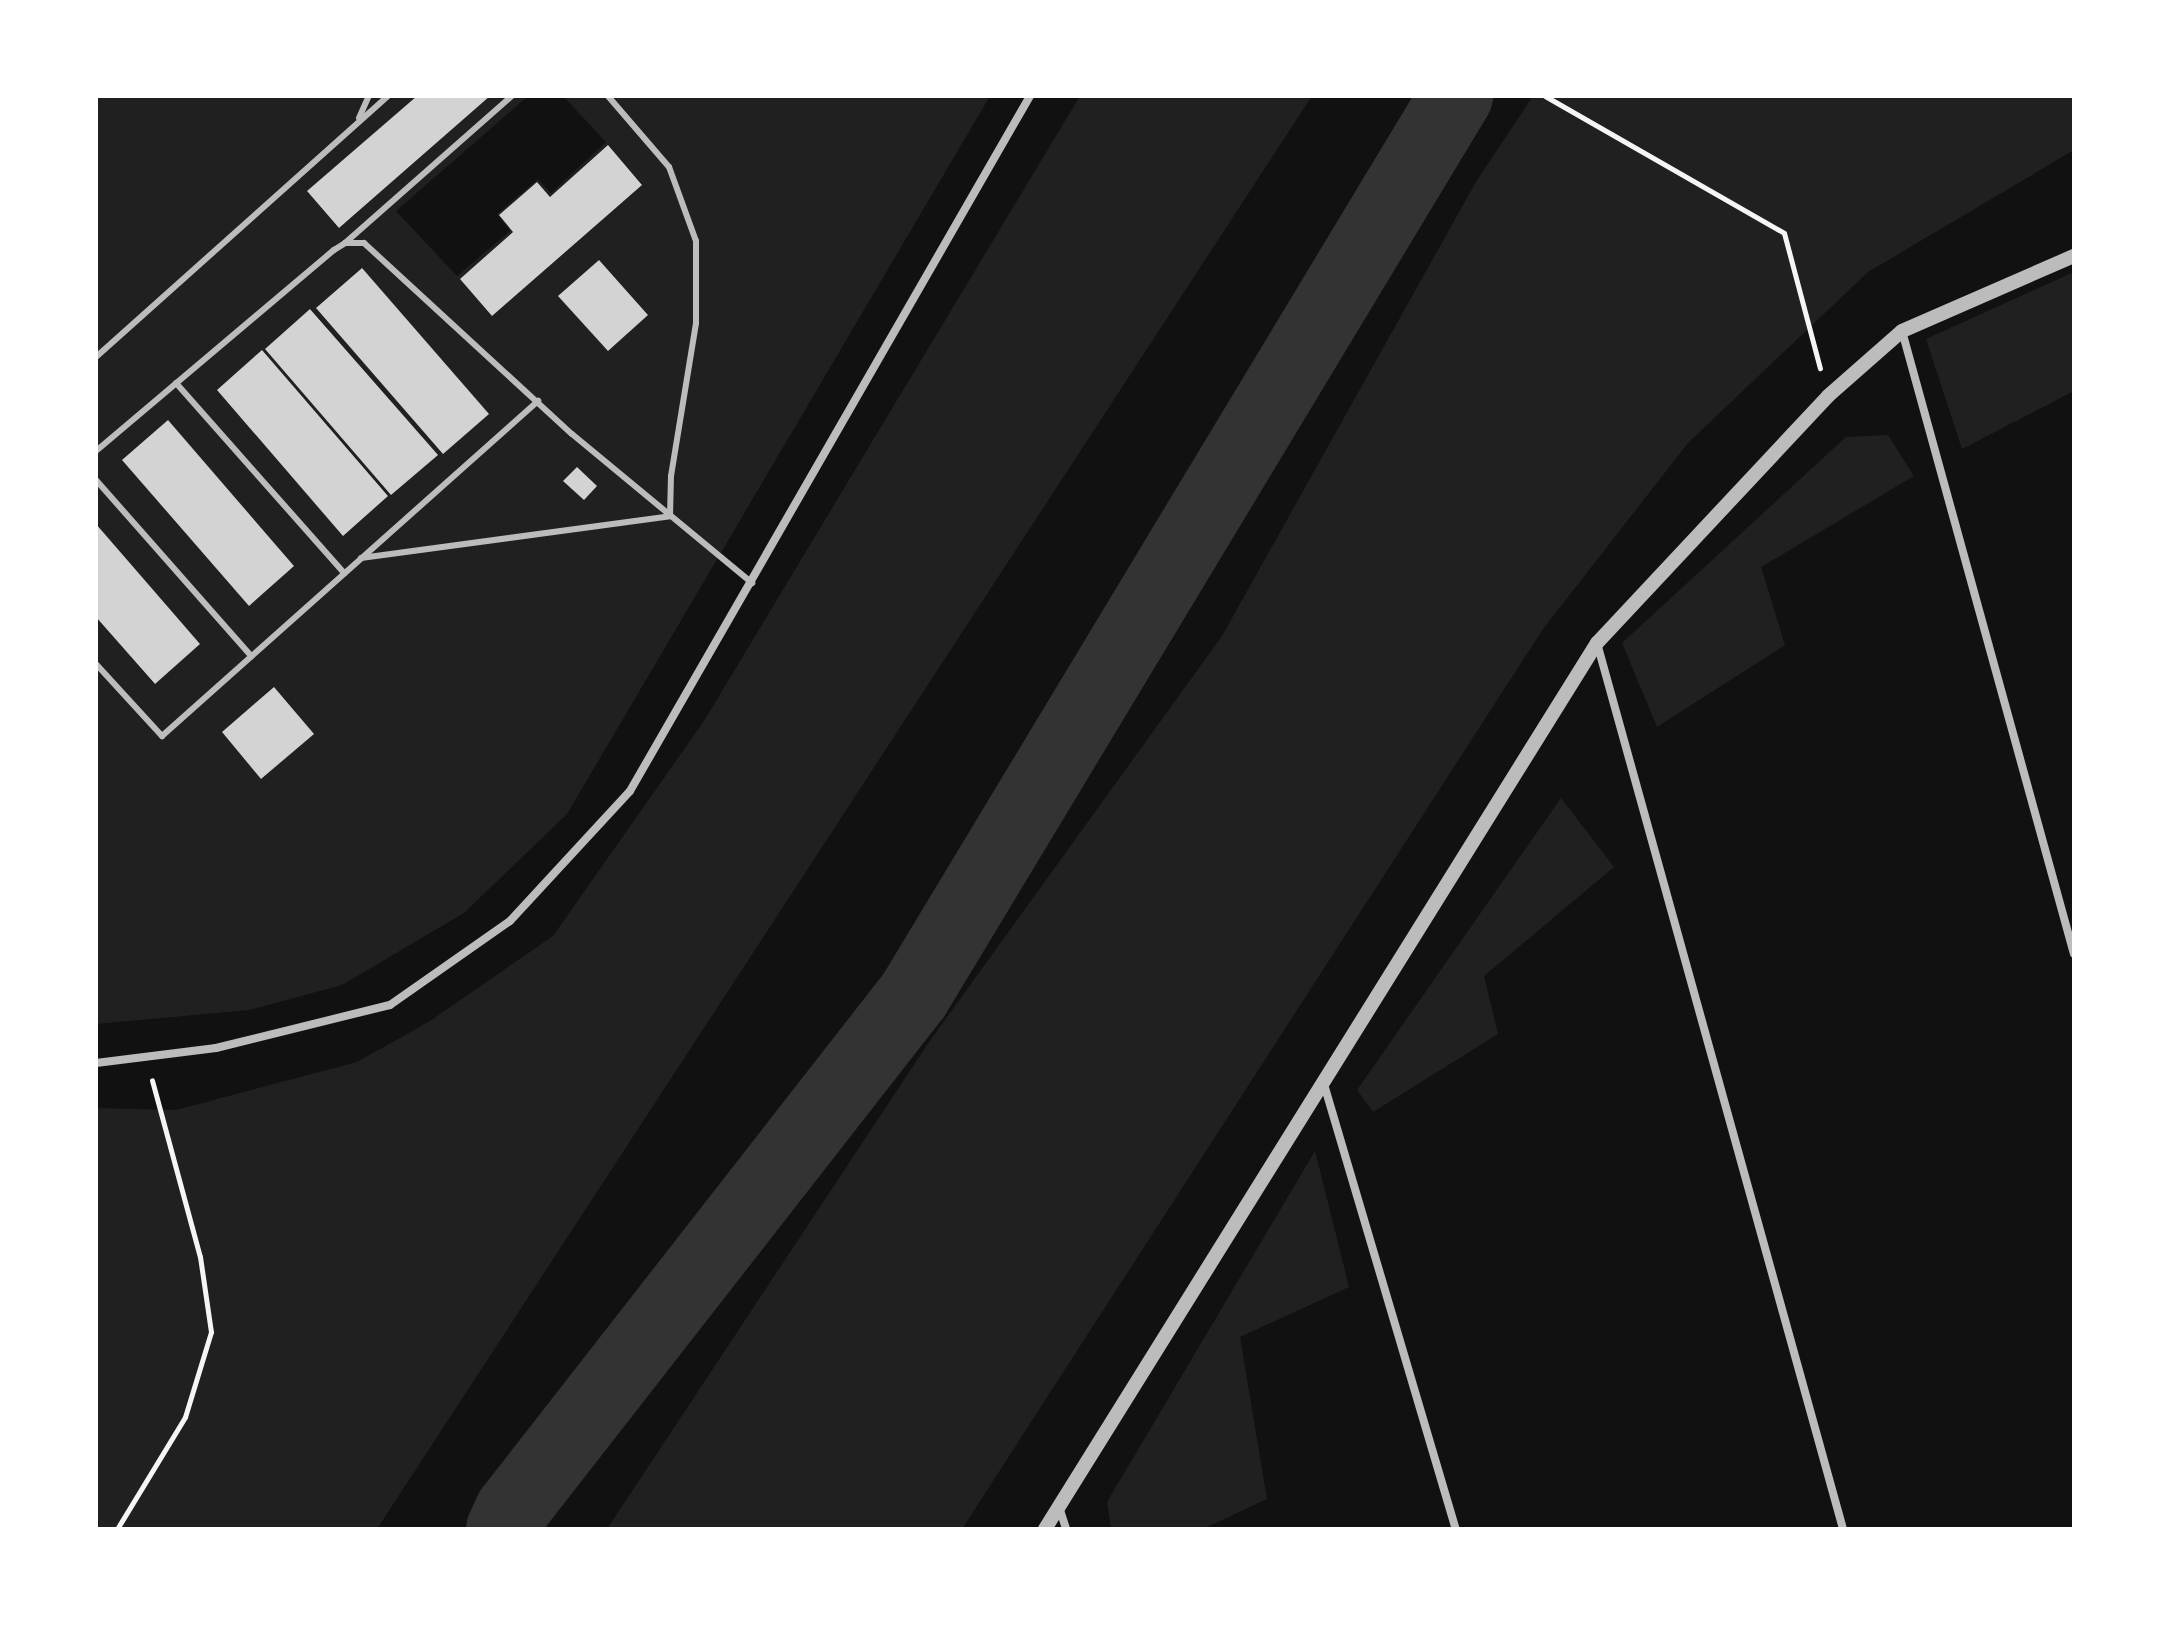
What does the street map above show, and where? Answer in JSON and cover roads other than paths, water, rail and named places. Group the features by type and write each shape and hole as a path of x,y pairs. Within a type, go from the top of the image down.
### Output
{"street":[{"path":"96,1063 216,1048 390,1005 510,921 630,791 753,583 1030,96"},
{"path":"1045,1529 1597,643 1828,396 1902,331 2074,256"},
{"path":"1902,331 2074,954"},
{"path":"1597,643 1843,1529"},
{"path":"1323,1080 1456,1529"},
{"path":"1059,1506 1066,1529"}],"lane":[{"path":"357,123 369,96"},
{"path":"96,357 388,96"},
{"path":"96,451 345,243 512,96"},
{"path":"608,96 669,167 696,241 696,323 671,476 670,516"},
{"path":"345,243 373,248 538,401 670,516 753,583"},
{"path":"176,383 344,573"},
{"path":"96,664 162,736 538,401"},
{"path":"96,480 251,656"},
{"path":"361,558 670,516"}],"waterway":[{"path":"503,1529 512,1510 914,995 1456,96"}]}
